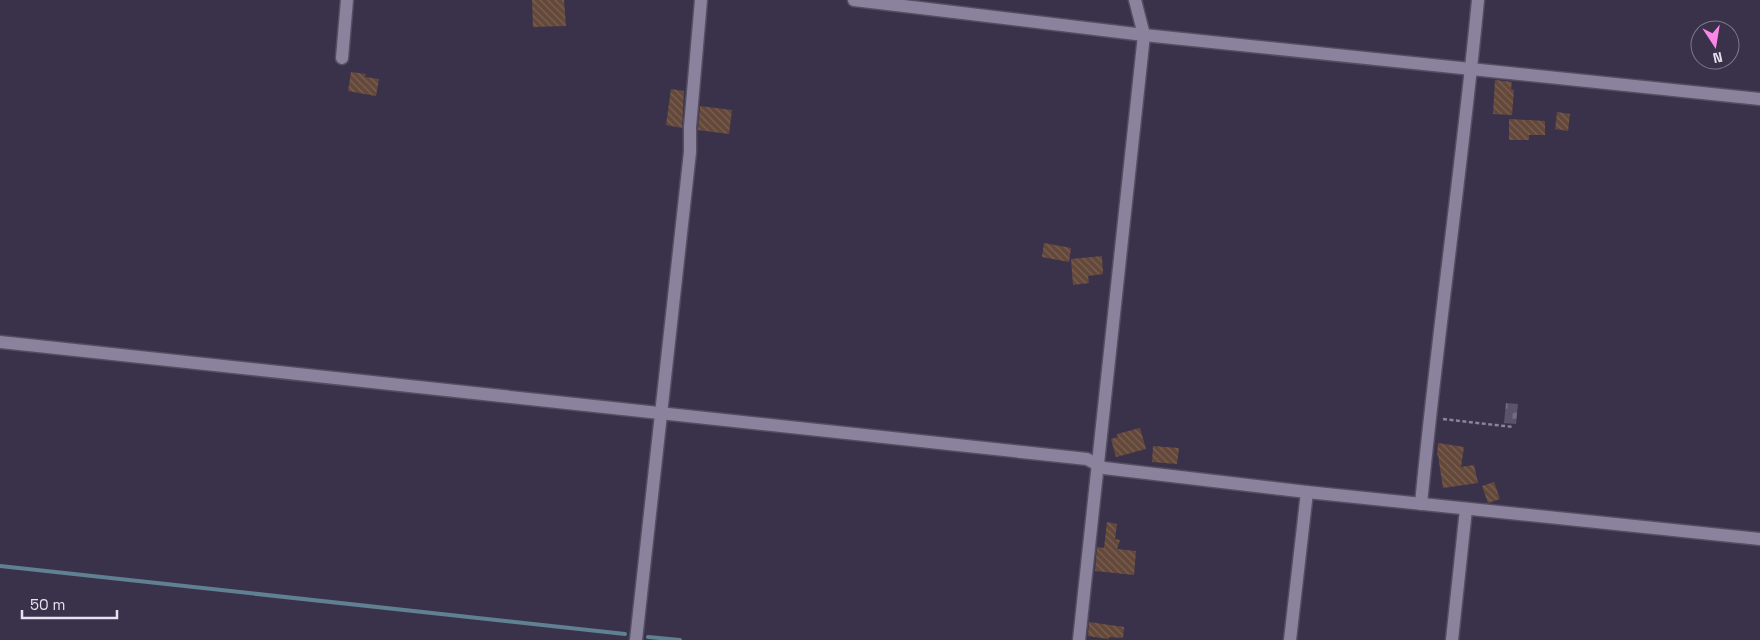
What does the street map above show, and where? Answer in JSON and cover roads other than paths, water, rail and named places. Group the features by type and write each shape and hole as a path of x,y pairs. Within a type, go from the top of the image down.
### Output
{"street":[{"path":"342,58 347,0"},
{"path":"636,640 690,152 690,127 701,0"},
{"path":"854,0 1144,34 1760,99"},
{"path":"1079,640 1144,34 1135,0"},
{"path":"1421,504 1429,417 1472,69 1478,0"},
{"path":"0,342 1087,459 1104,468 1307,492 1760,539"},
{"path":"1290,640 1307,492"},
{"path":"1452,640 1466,509"}],"waterway":[{"path":"0,566 625,634"},
{"path":"648,637 680,640"}]}
